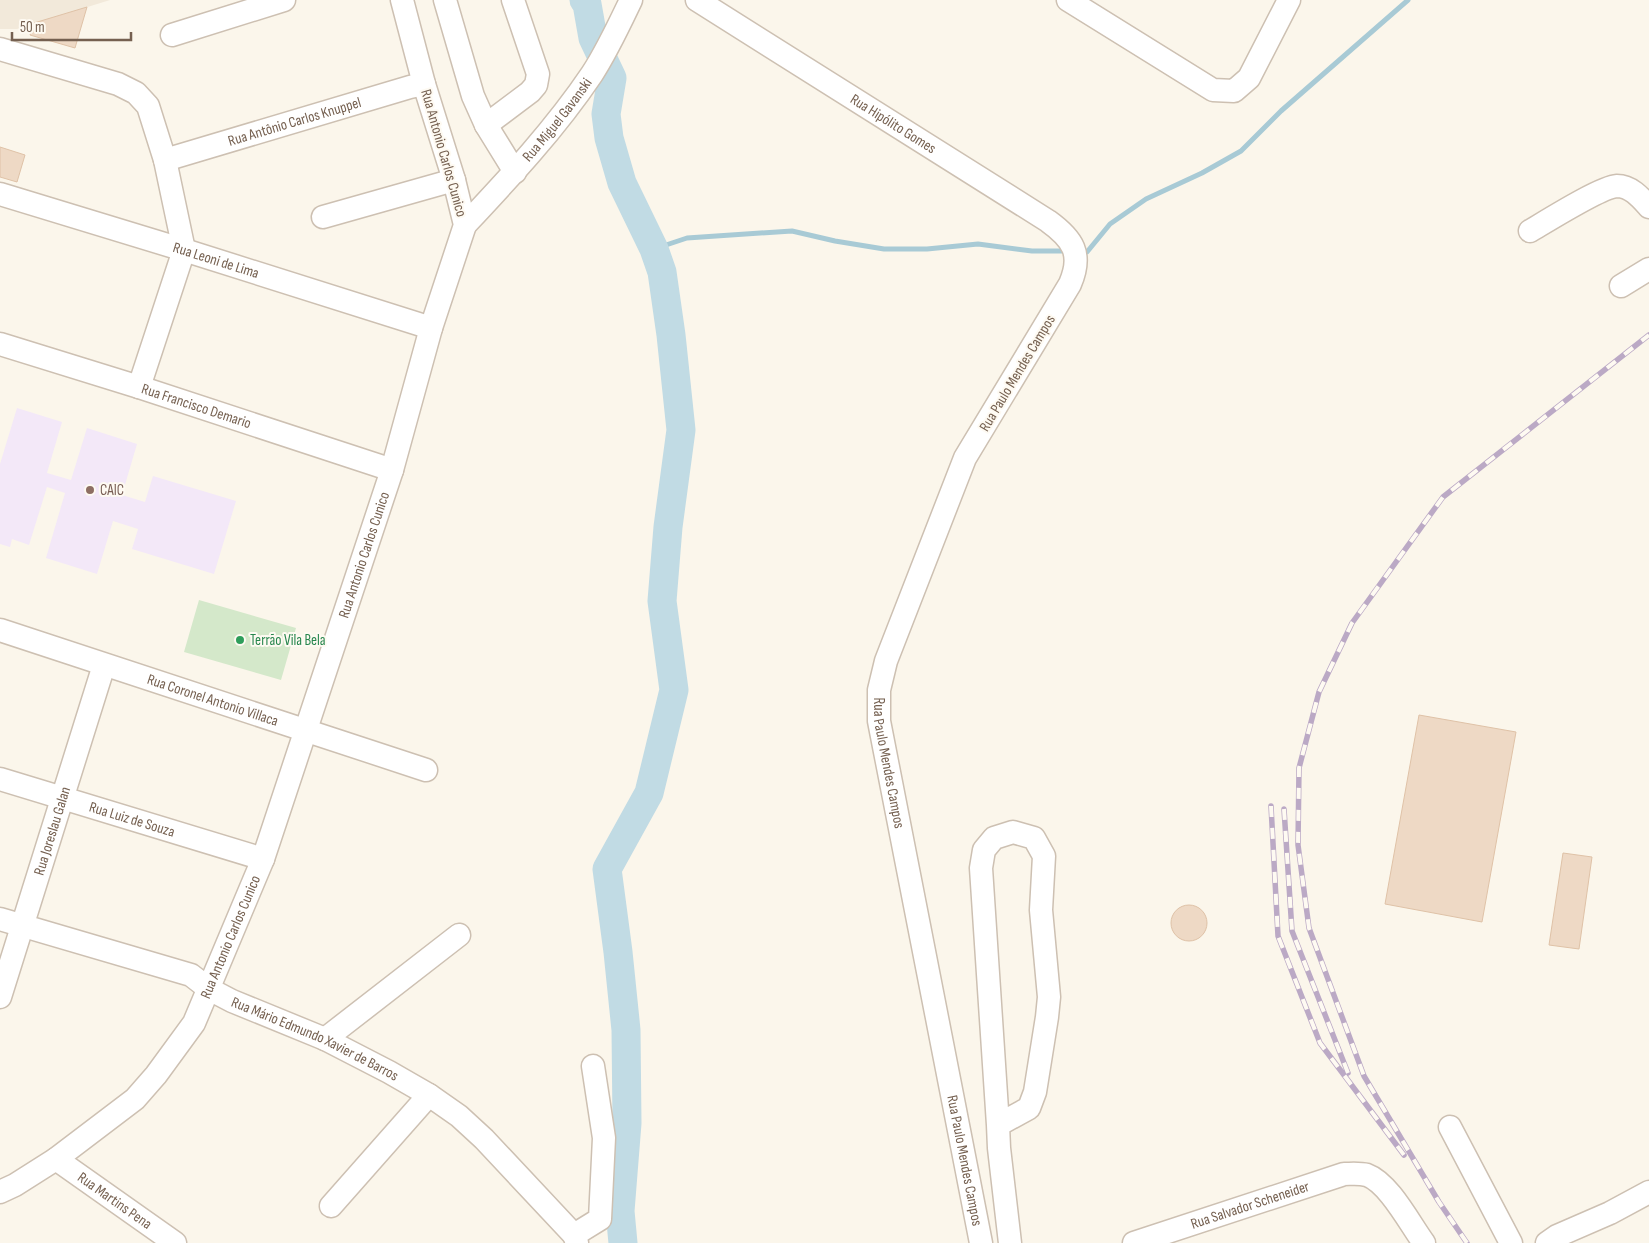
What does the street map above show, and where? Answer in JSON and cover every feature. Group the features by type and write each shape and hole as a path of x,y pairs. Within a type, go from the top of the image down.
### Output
{"street":[{"path":"172,35 284,0"},
{"name":"Rua Antonio Carlos Cunico","path":"0,1192 15,1186 56,1159 135,1099 156,1075 194,1023 263,859 392,470 431,328 465,225 454,180 424,84 402,0"},
{"path":"445,0 473,96 486,125 515,172"},
{"path":"486,125 530,92 536,85 538,74 513,0"},
{"name":"Rua Miguel Gavanski","path":"465,225 515,172 555,125 593,73 631,0"},
{"name":"Rua Hipólito Gomes","path":"697,0 1048,221 1063,232 1075,252"},
{"path":"1068,0 1213,90 1234,91 1249,78 1289,0"},
{"path":"0,50 118,84 136,93 148,106 166,160 184,250 139,387"},
{"name":"Rua Antônio Carlos Knuppel","path":"166,160 424,84"},
{"path":"323,217 454,180"},
{"path":"1530,231 1599,192 1617,186 1636,192 1649,207"},
{"name":"Rua Leoni de Lima","path":"0,194 431,328"},
{"name":"Rua Paulo Mendes Campos","path":"981,1243 879,721 878,690 886,661 965,458 1070,284 1076,271 1075,252"},
{"path":"1621,286 1649,269"},
{"name":"Rua Francisco Demario","path":"0,344 139,387 392,470"},
{"name":"Rua Coronel Antonio Villaca","path":"0,630 426,770"},
{"name":"Rua Joreslau Galan","path":"0,997 104,665"},
{"name":"Rua Luiz de Souza","path":"0,779 263,859"},
{"path":"998,1125 1029,1108 1035,1092 1049,997 1041,910 1044,856 1034,838 1013,832 994,838 984,850 981,868 998,1148 1010,1243"},
{"name":"Rua Mário Edmundo Xavier de Barros","path":"0,919 191,975 209,989 325,1039 389,1072 429,1095 459,1116 484,1139 575,1239"},
{"path":"325,1039 458,935"},
{"path":"575,1239 600,1219 604,1138 593,1066"},
{"path":"331,1206 429,1095"},
{"path":"1450,1127 1511,1243"},
{"name":"Rua Martins Pena","path":"56,1159 175,1243"},
{"name":"Rua Salvador Scheneider","path":"1134,1243 1344,1174 1356,1173 1367,1175 1378,1182 1390,1194 1424,1243"},
{"path":"1546,1243 1557,1236 1610,1213 1649,1192"}],"shaded area":[{"path":"0,0 110,0 17,29 0,29"},
{"name":"CAIC","path":"17,408 62,422 47,473 71,480 87,428 137,444 122,495 145,502 153,476 236,501 214,574 132,549 138,529 113,521 97,574 46,558 65,493 47,487 29,545 12,539 10,547 0,544 0,464"}],"green space":[{"name":"Terrão Vila Bela","path":"199,600 296,628 281,680 184,652"}],"building":[{"path":"87,7 75,48 30,35 34,23"},
{"path":"0,147 25,155 17,182 0,177"},
{"path":"1419,715 1516,732 1482,922 1385,904"},
{"path":"1563,853 1592,857 1579,949 1549,945"},
{"path":"1189,905 1201,911 1207,923 1201,935 1189,941 1177,935 1171,923 1177,911"}],"waterway":[{"path":"584,0 587,4 593,38 612,78 606,114 609,138 622,183 654,249 662,272 681,430 668,527 662,601 674,690 649,793 607,869 626,1030 627,1123 620,1211 623,1243"},
{"path":"1079,251 1087,252 1110,224 1146,199 1202,173 1241,151 1281,111 1408,0"},
{"path":"654,249 687,238 792,231 835,241 884,249 927,249 978,244 1032,251 1068,251"}],"railway":[{"path":"1467,1243 1439,1202 1364,1076 1309,928 1298,845 1299,768 1319,692 1352,623 1443,497 1649,335"},
{"path":"1271,806 1278,936 1320,1043 1404,1155"},
{"path":"1284,809 1292,931 1348,1073"}],"place":[{"name":"CAIC","path":"90,490"},
{"name":"Terrão Vila Bela","path":"240,640"}]}
